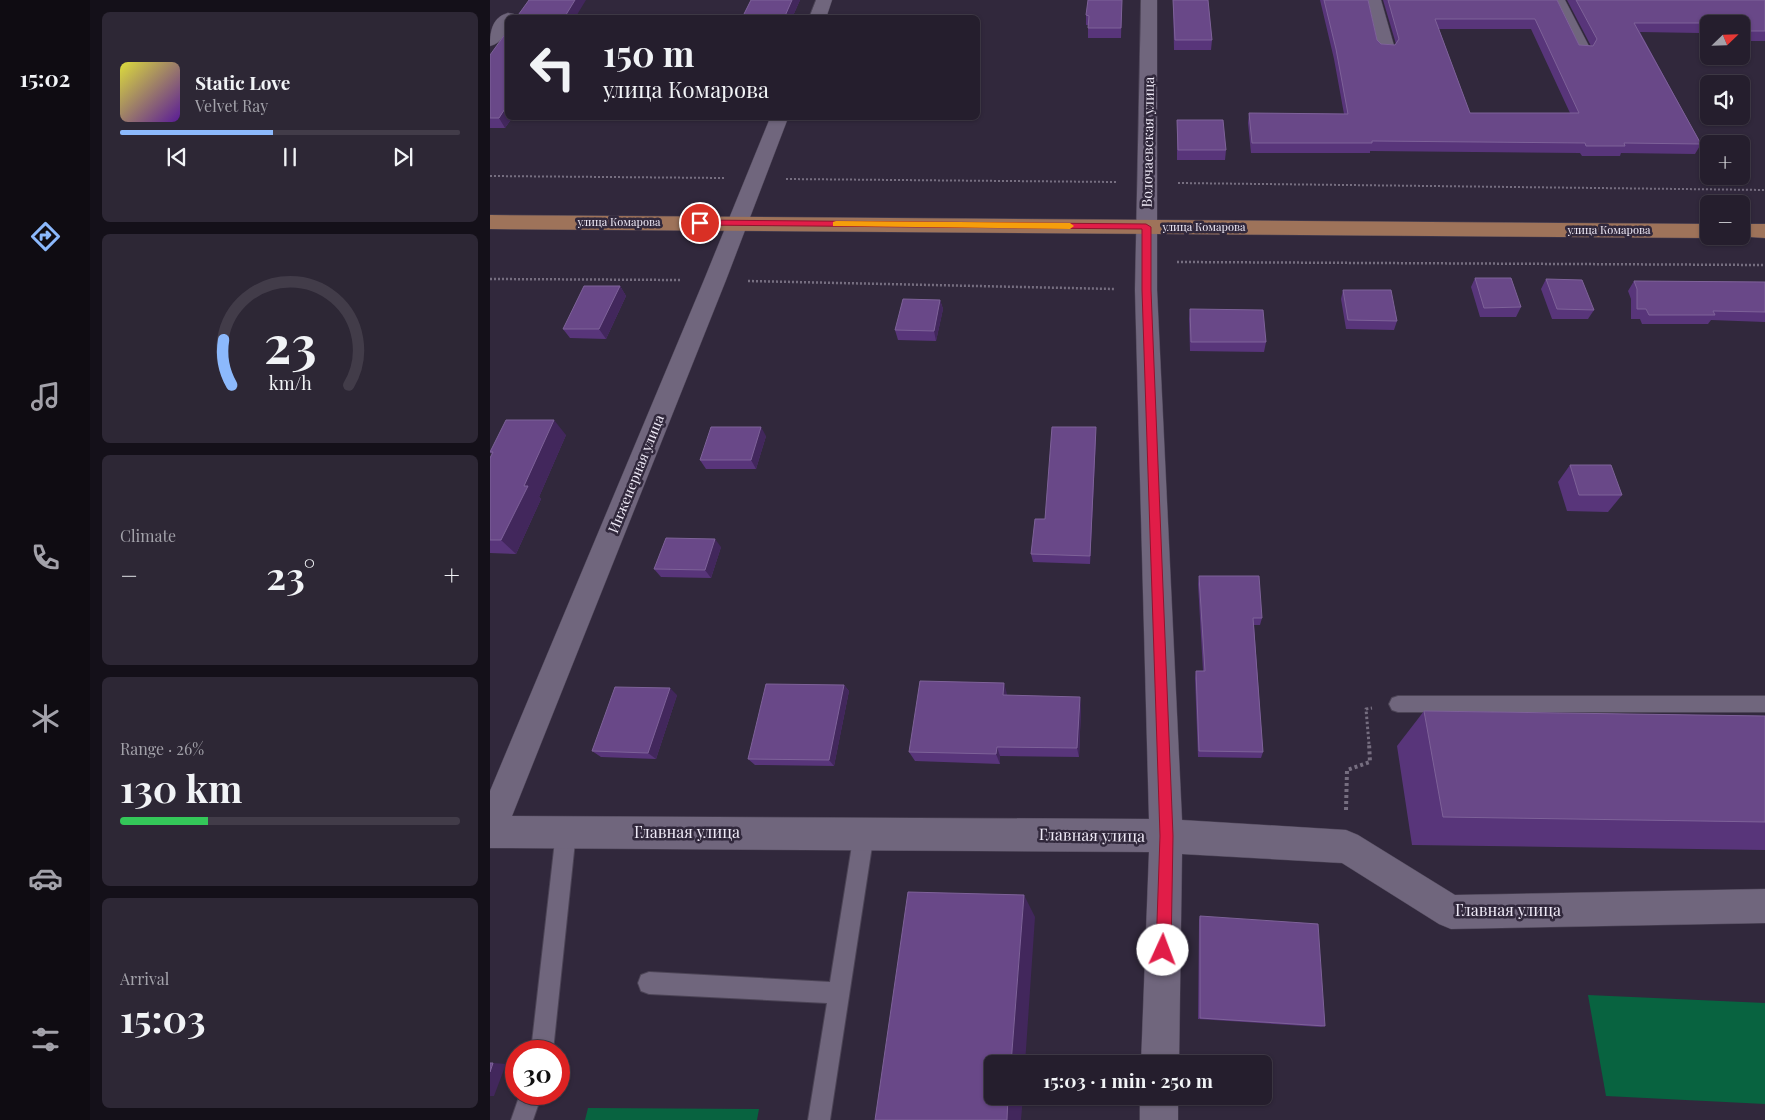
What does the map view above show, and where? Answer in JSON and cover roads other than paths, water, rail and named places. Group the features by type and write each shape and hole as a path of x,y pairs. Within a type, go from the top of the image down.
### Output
{"main road":[{"name":"улица Комарова","path":"490,222 1700,231"},
{"path":"1750,231 1765,231"}],"street":[{"path":"819,15 824,0"},
{"name":"Волочаевская улица","path":"1149,0 1146,290 1166,836 1160,1055"},
{"path":"1373,0 1386,49"},
{"path":"1556,0 1582,50"},
{"path":"490,41 505,22"},
{"name":"Инженерная улица","path":"490,831 715,280 778,120"},
{"name":"Главная улица","path":"490,831 1166,836 1346,846 1451,912 1765,906"},
{"path":"1159,1105 1159,1120"}],"lane":[{"path":"1398,704 1765,704"},
{"path":"543,1040 566,832"},
{"path":"819,1120 864,833"},
{"path":"649,982 839,993"},
{"path":"522,1120 527,1105"}]}
